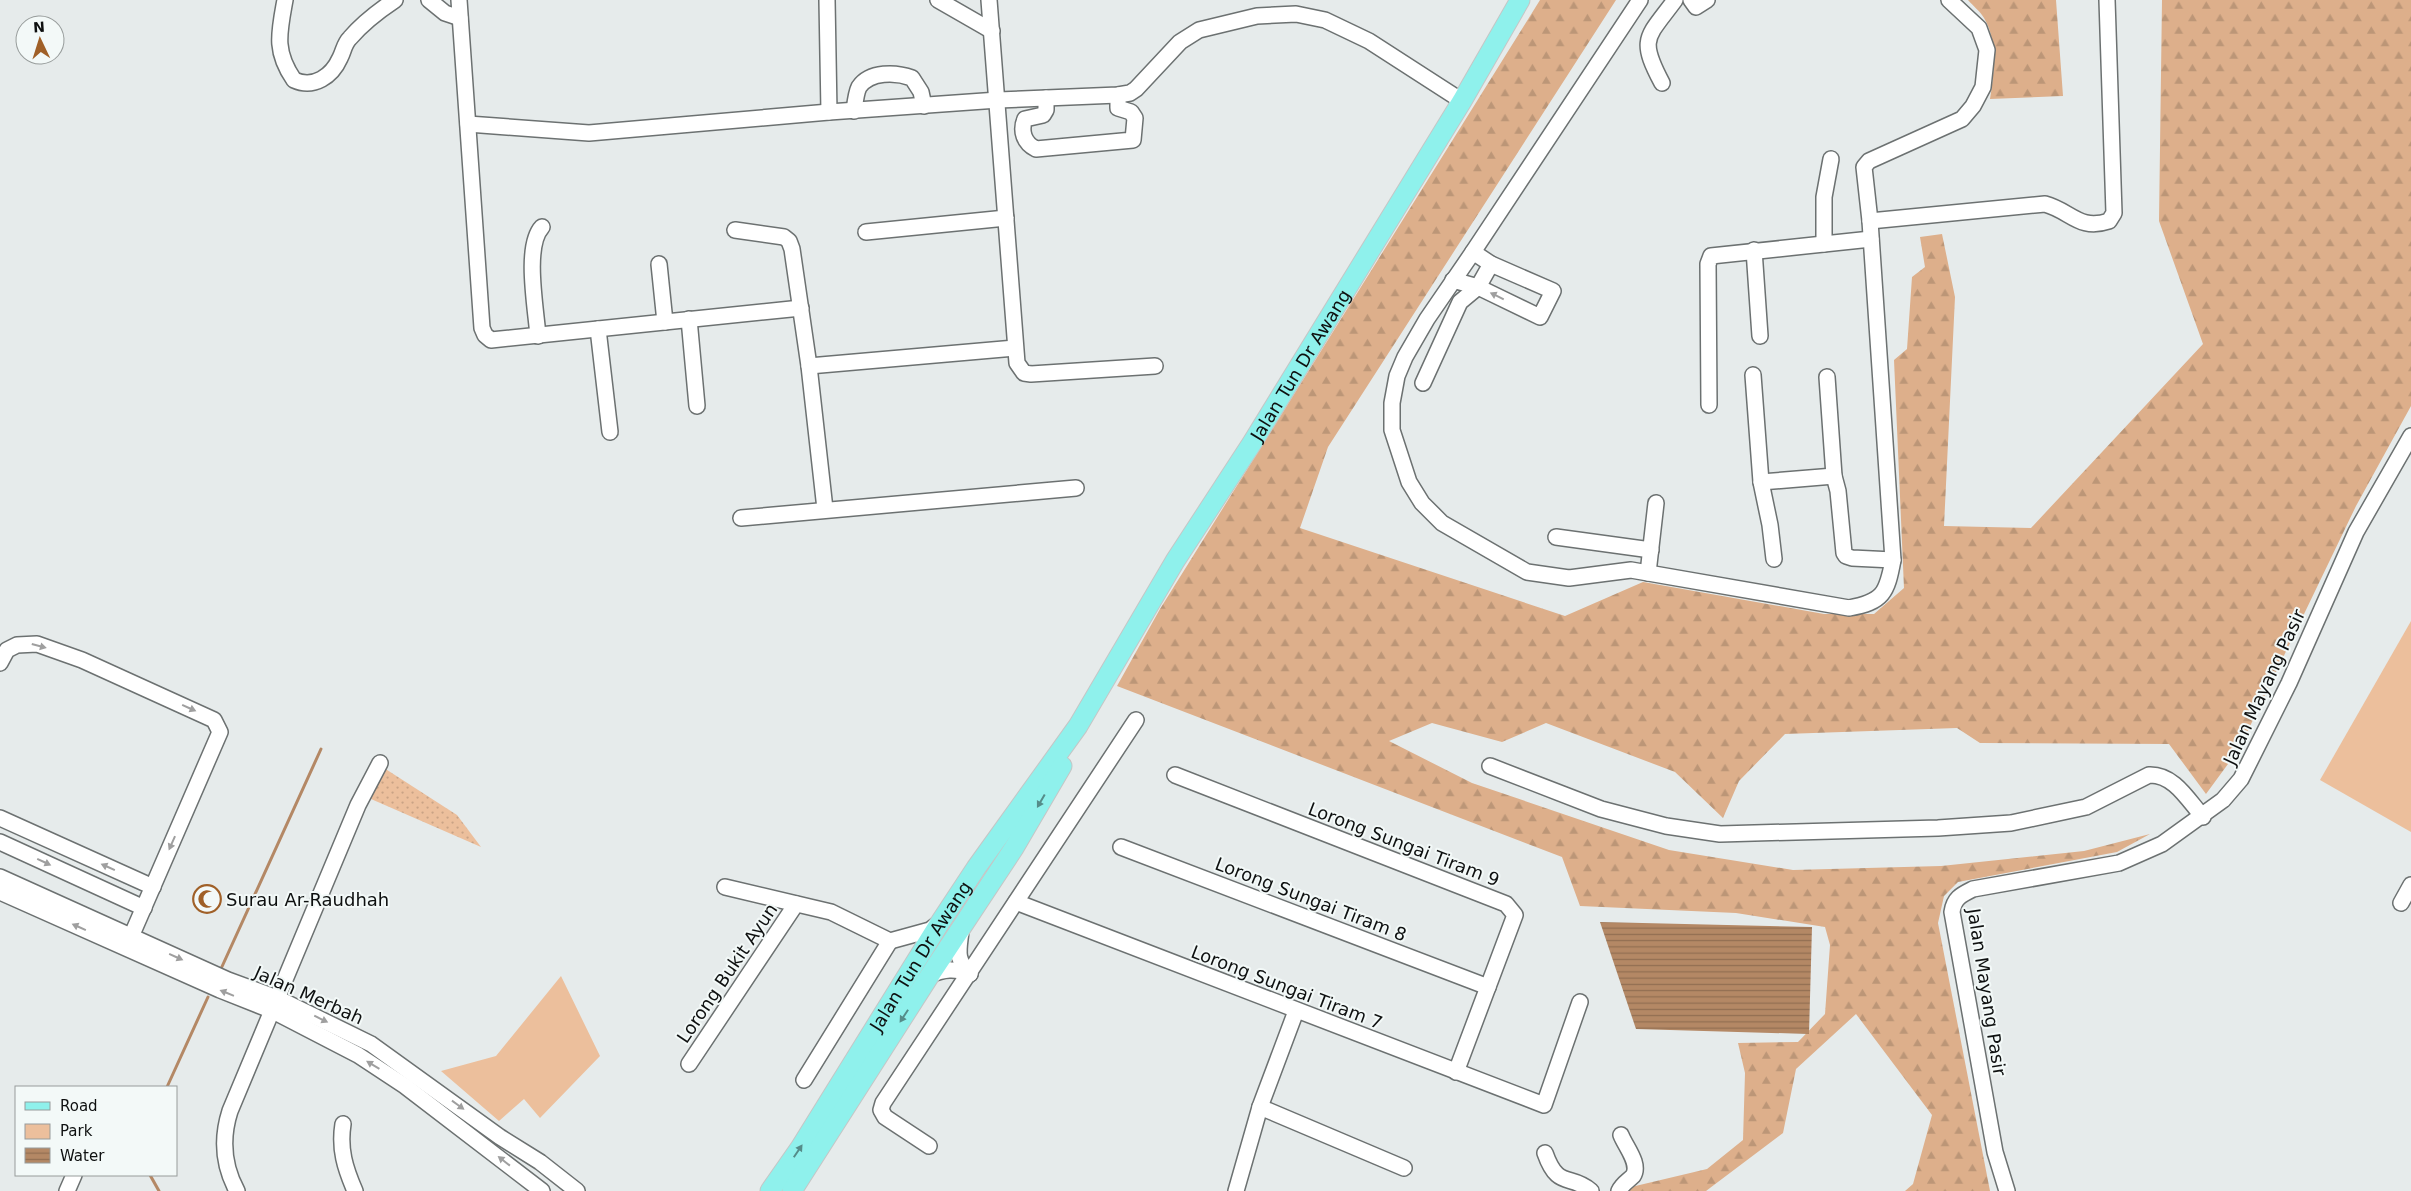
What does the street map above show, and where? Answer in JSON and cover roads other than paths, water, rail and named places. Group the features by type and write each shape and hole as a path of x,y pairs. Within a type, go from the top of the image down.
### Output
{"main road":[{"name":"Jalan Tun Dr Awang","path":"792,1191 922,969 941,921 986,853 1078,726 1175,561 1252,443 1462,101 1520,0"},
{"name":"Jalan Tun Dr Awang","path":"770,1191 922,969 960,931 1014,848 1065,760 1078,726"}],"street":[{"path":"285,0 278,39 282,62 294,80 308,84 328,76 335,68 344,45 351,36 394,0"},
{"path":"429,0 445,13 460,18"},
{"path":"459,0 482,328 485,335 491,340 538,336 801,308"},
{"path":"827,0 830,112"},
{"path":"938,0 992,31"},
{"path":"989,0 998,100 1015,348 1020,369 1031,374 1155,366"},
{"path":"1640,0 1453,280 1405,357 1397,376 1392,403 1392,430 1399,453 1409,482 1422,503 1442,523 1527,572 1569,578 1621,571 1648,573 1848,608 1866,605 1879,598 1888,585 1893,560 1870,221 1864,167 1868,161 1962,119 1973,106 1983,87 1987,50 1978,28 1949,0"},
{"path":"1662,83 1649,59 1647,43 1652,32 1676,0"},
{"path":"1691,0 1696,8 1707,0"},
{"path":"1870,221 2046,204 2056,207 2085,224 2100,224 2109,221 2114,213 2107,0"},
{"path":"468,124 588,133 830,112 998,100 1118,95 1136,89 1180,42 1199,30 1257,16 1296,14 1325,20 1369,40 1462,101"},
{"path":"854,111 858,89 864,82 874,76 894,74 912,78 920,92 924,106"},
{"path":"1046,98 1046,110 1043,115 1025,119 1022,125 1026,141 1036,149 1133,140 1135,118 1131,112 1118,108 1118,95"},
{"path":"1824,244 1824,197 1831,159"},
{"path":"866,232 1006,218"},
{"path":"538,336 532,253 535,237 542,227"},
{"path":"735,230 784,237 789,241 809,366 825,509"},
{"path":"1709,405 1709,260 1717,254 1871,239"},
{"path":"1754,250 1760,336"},
{"path":"1453,280 1478,287 1540,317 1553,291 1491,264 1473,252"},
{"path":"659,264 665,322"},
{"path":"1423,382 1460,302 1478,287 1491,264"},
{"path":"689,319 697,406"},
{"path":"598,329 610,432"},
{"path":"809,366 1015,348"},
{"path":"1754,375 1761,482 1770,525 1774,559"},
{"path":"1827,377 1834,476 1838,491 1846,556 1893,560"},
{"name":"Jalan Mayang Pasir","path":"2007,1191 1995,1152 1960,968 1952,912 1953,903 1959,896 1973,889 2118,863 2162,844 2202,817 2223,800 2242,780 2289,684 2356,532 2411,436"},
{"path":"1761,482 1834,476"},
{"path":"741,518 1076,488"},
{"path":"1648,573 1656,504"},
{"path":"1556,537 1651,550"},
{"path":"0,663 8,650 17,645 38,644 82,660 214,720 218,725 220,732 129,943"},
{"path":"929,1146 885,1117 882,1110 883,1103 1136,720"},
{"path":"237,1191 225,1160 224,1128 358,805 380,763"},
{"path":"1490,766 1601,810 1666,826 1720,834 1938,828 2011,823 2086,807 2149,775 2160,775 2171,780 2202,817"},
{"name":"Lorong Sungai Tiram 9","path":"1175,775 1506,904 1515,915 1456,1072"},
{"path":"0,818 153,887"},
{"path":"0,842 144,908"},
{"name":"Lorong Sungai Tiram 8","path":"1121,847 1488,987"},
{"name":"Jalan Merbah","path":"0,878 129,943"},
{"path":"2401,903 2411,885"},
{"path":"725,887 831,912 894,940 908,941 922,969 958,969 970,974"},
{"name":"Jalan Merbah","path":"0,892 129,943 372,1044 500,1137 540,1162 577,1191"},
{"name":"Lorong Sungai Tiram 7","path":"1016,902 1544,1105 1580,1002"},
{"name":"Lorong Bukit Ayun","path":"689,1064 796,904"},
{"path":"894,940 930,930 941,921"},
{"path":"960,931 958,951 960,964 970,974"},
{"name":"Jalan Tun Dr Awang","path":"804,1080 894,940"},
{"name":"Jalan Merbah","path":"275,1005 383,1070 542,1191"},
{"path":"1236,1191 1260,1106 1296,1011"},
{"path":"1260,1106 1404,1168"},
{"path":"344,1124 340,1139 342,1155 355,1191"},
{"path":"1619,1191 1634,1174 1635,1168 1620,1134"},
{"path":"1545,1153 1549,1164 1563,1180 1586,1187 1591,1191"},
{"path":"67,1191 74,1176"}],"water":[{"path":"1600,922 1812,927 1809,1034 1636,1029"}],"waterway":[{"path":"220,971 321,749"},
{"path":"167,1086 208,997"},
{"path":"151,1176 159,1191"}],"place":[{"name":"Surau Ar-Raudhah","path":"207,899"}]}
